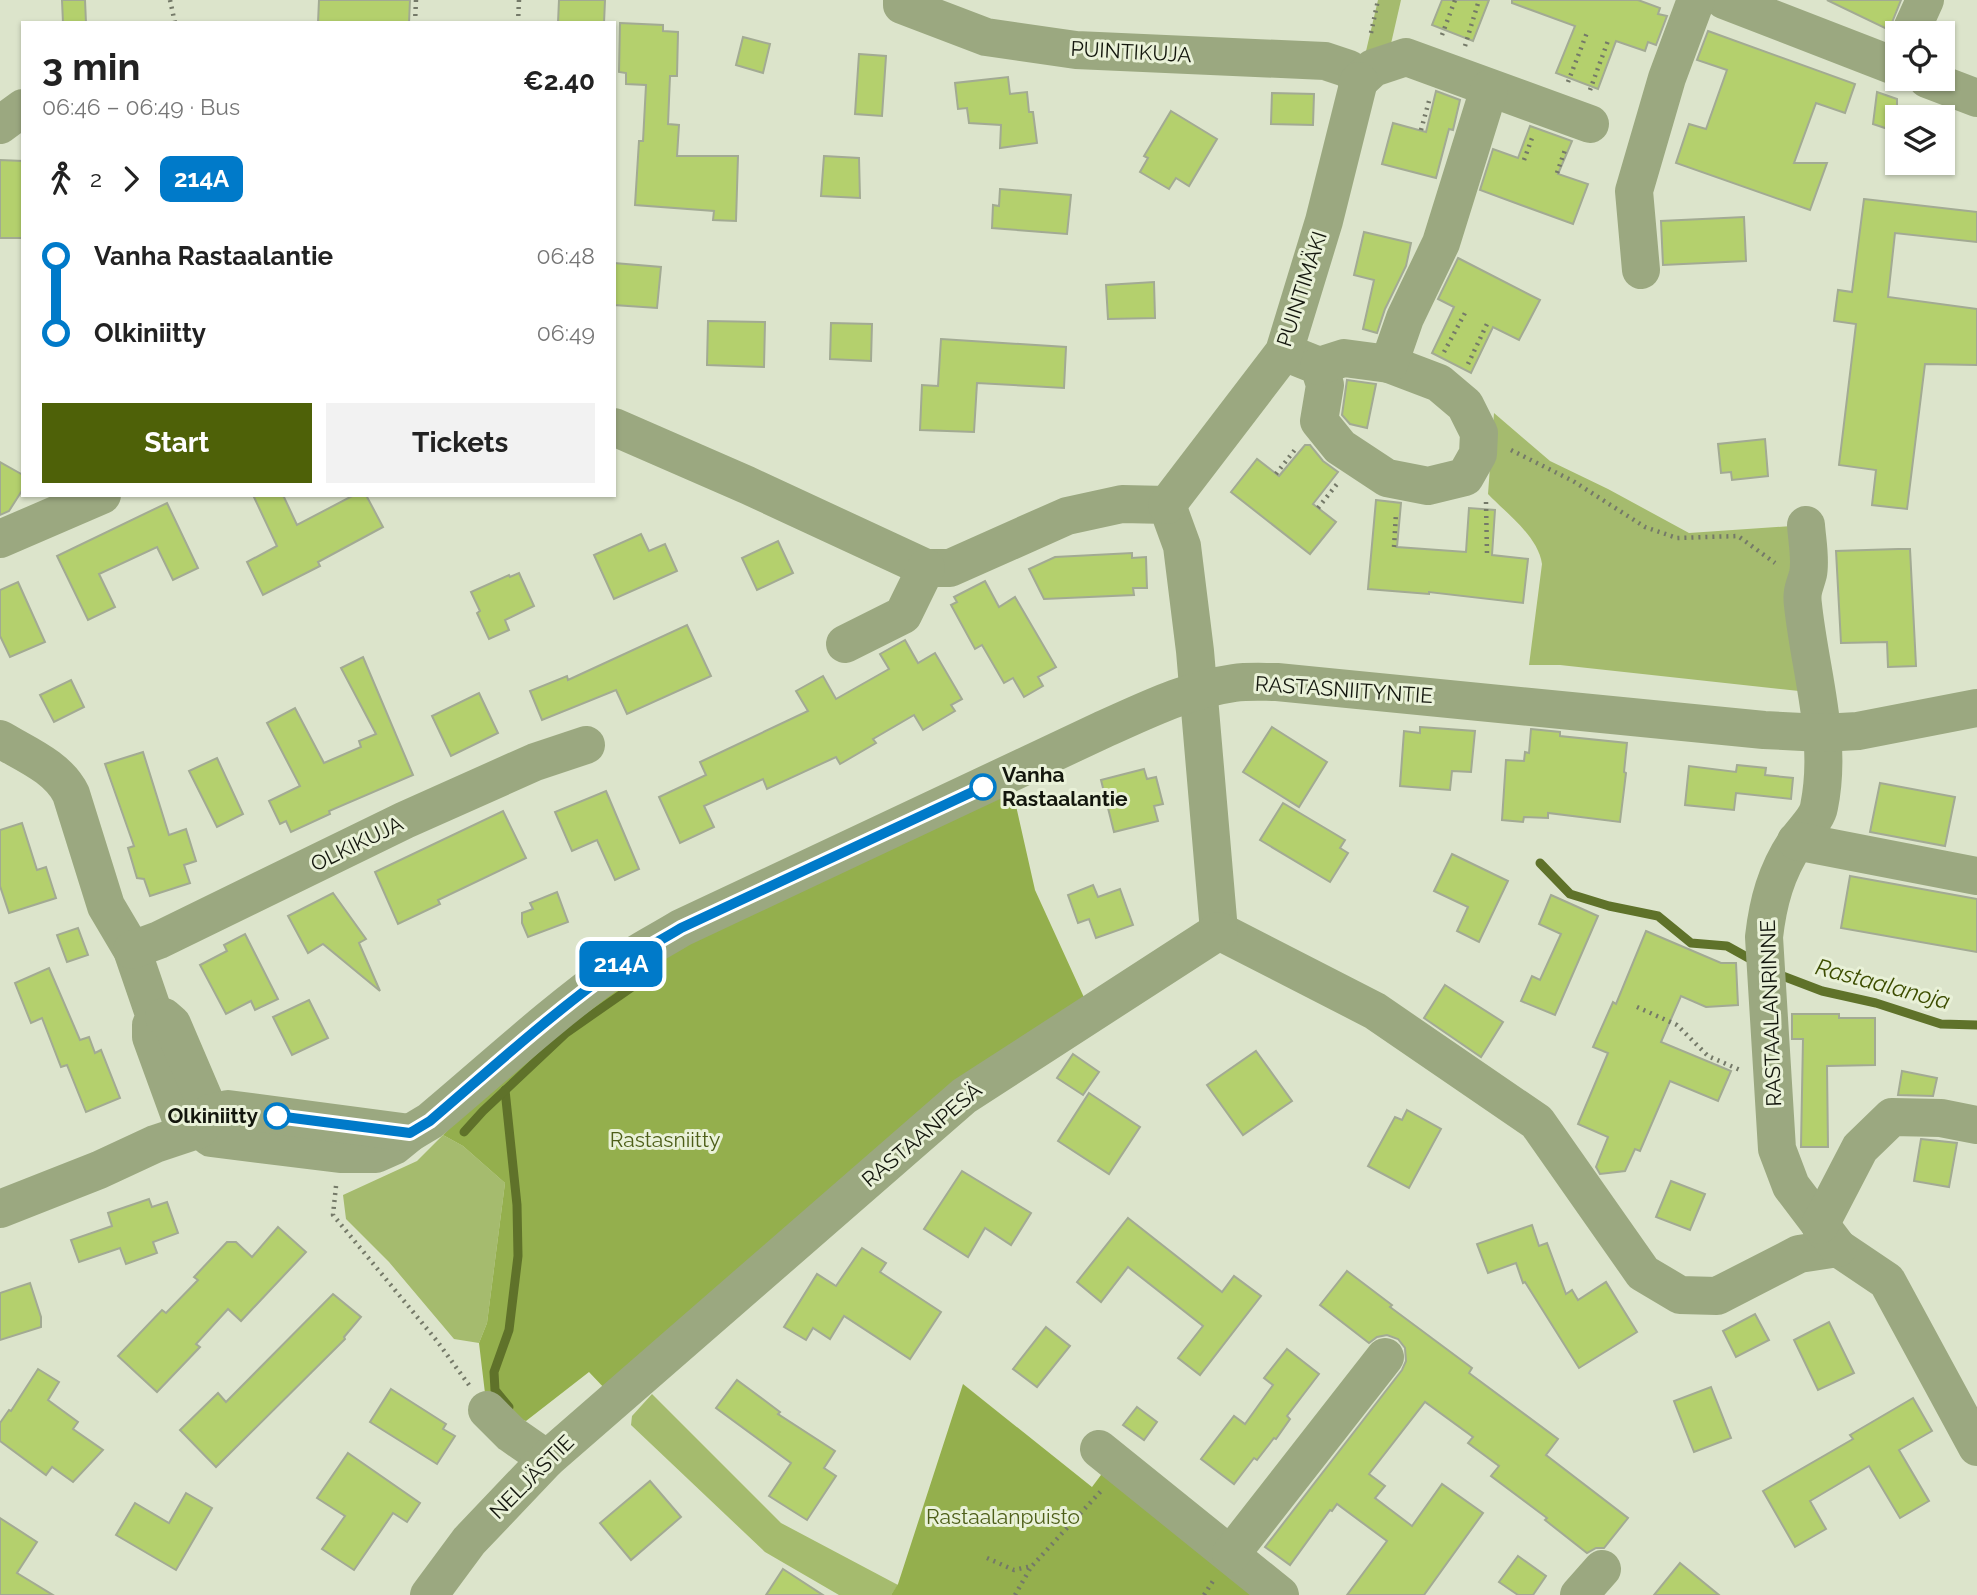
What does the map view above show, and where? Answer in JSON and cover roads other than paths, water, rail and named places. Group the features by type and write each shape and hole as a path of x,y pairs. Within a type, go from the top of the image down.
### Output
{"street":[{"path":"1641,270 1634,191 1667,78 1696,0"},
{"path":"1724,0 1885,55"},
{"path":"1918,21 1924,0"},
{"name":"PUINTIKUJA","path":"902,2 986,37 1076,50 1325,61 1349,69 1359,81"},
{"path":"1359,81 1373,68 1406,57 1575,119"},
{"name":"PUINTIMÄKI","path":"1167,505 1301,359 1324,220 1359,81"},
{"path":"1389,364 1405,318 1441,243 1473,81"},
{"path":"1955,87 1977,98"},
{"path":"0,125 21,109"},
{"path":"1344,358 1389,364 1442,387 1465,405 1479,433 1478,454 1465,477 1428,486 1387,478 1340,447 1319,421 1325,385 1301,359 1344,358"},
{"path":"616,428 720,472 926,568 950,568 992,552 1067,516 1122,504 1167,505 1182,545 1219,931 1375,1012 1537,1122 1643,1273 1680,1295 1717,1296 1829,1237 1860,1148 1892,1117 1941,1118 1977,1125"},
{"path":"0,539 97,497"},
{"name":"RASTAALANRINNE","path":"1807,526 1808,573 1802,585 1802,603 1820,705 1823,770 1819,810 1780,869 1768,904 1764,937 1777,1149 1791,1186 1829,1237"},
{"path":"845,644 903,615 926,568"},
{"name":"RASTASNIITYNTIE","path":"199,1125 211,1138 361,1155 376,1154 394,1146 430,1121 563,1008 649,946 681,928 1102,730 1164,702 1198,691 1236,683 1277,682 1751,729 1822,733 1858,732 1977,708"},
{"path":"0,739 56,774 65,783 106,906 132,950 155,1017 165,1017 172,1024 199,1125 0,1209"},
{"name":"OLKIKUJA","path":"132,950 159,940 416,815 535,762 586,745"},
{"path":"1796,841 1977,876"},
{"name":"RASTAANPESÄ","path":"648,1371 964,1096 1219,931"},
{"path":"1829,1237 1887,1280 1977,1447"},
{"path":"1231,1554 1385,1357"},
{"name":"NELJÄSTIE","path":"429,1595 469,1541 547,1459 648,1371"},
{"path":"487,1410 511,1434 547,1459"},
{"path":"1110,1458 1280,1595"}],"waterway":[{"name":"Rastaalanoja","path":"1540,863 1570,894 1609,906 1658,916 1691,943 1727,946 1754,961"},
{"name":"Rastaalanoja","path":"1780,975 1822,991 1876,1003 1941,1024 1977,1025"},
{"path":"464,1132 566,1033 632,987"},
{"path":"505,1090 517,1205 518,1256 509,1330 494,1372 495,1390 509,1407"}],"place":[{"name":"Vanha Rastaalantie","path":"983,787"},
{"name":"Olkiniitty","path":"277,1116"}],"park label":[{"name":"Rastasniitty","path":"665,1140"},
{"name":"Rastaalanpuisto","path":"1003,1517"}]}
